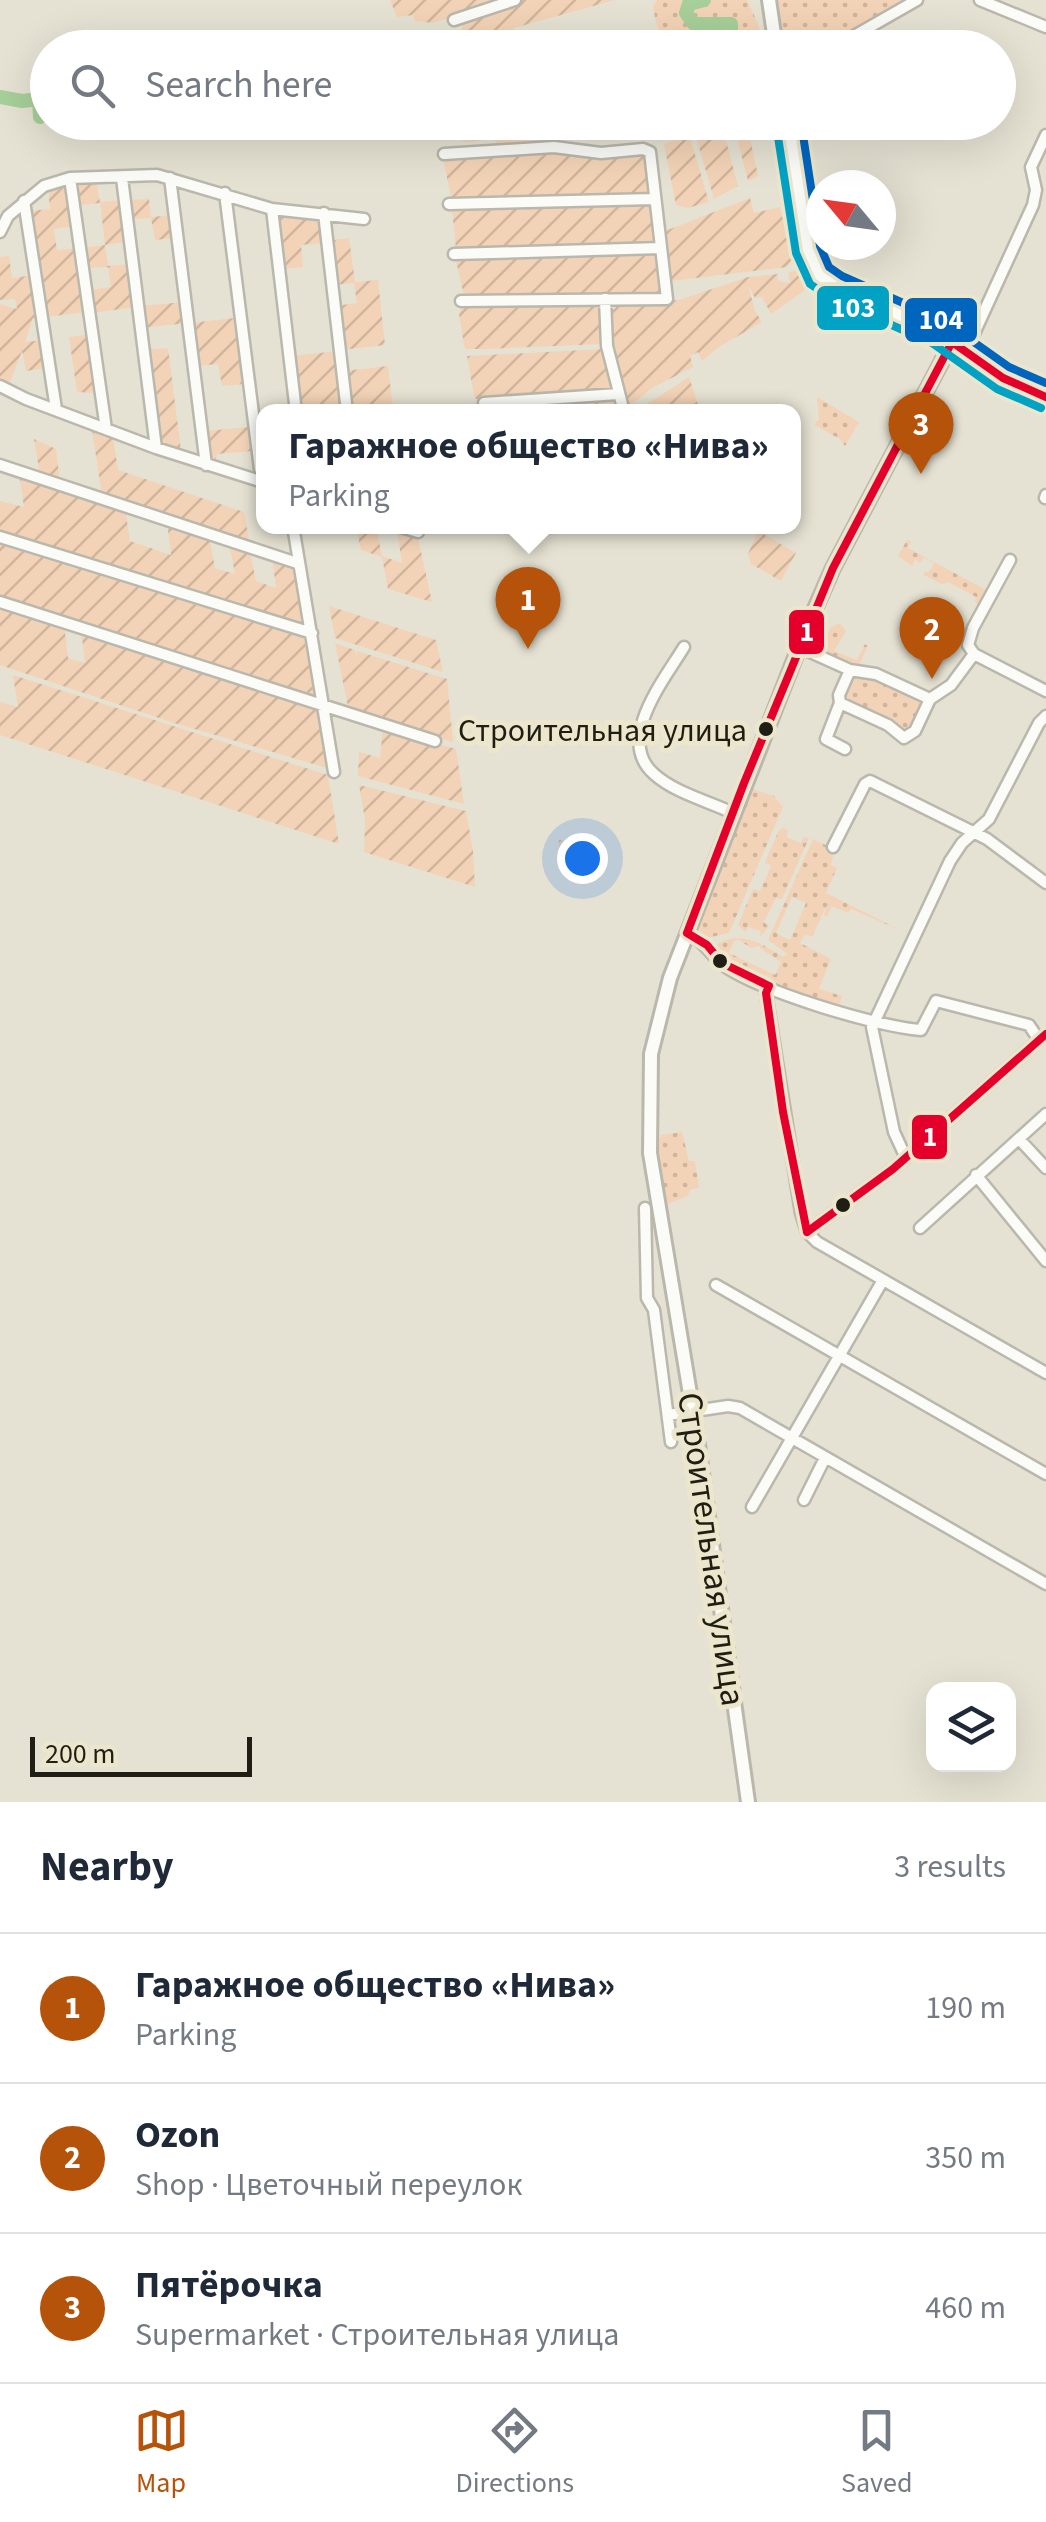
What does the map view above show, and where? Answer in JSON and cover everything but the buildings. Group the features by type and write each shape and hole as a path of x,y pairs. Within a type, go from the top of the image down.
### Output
{"main road":[{"path":"769,0 773,30"},
{"path":"791,140 808,250 819,275 836,287 934,330 1003,378 1046,397"},
{"name":"Строительная улица","path":"748,1802 693,1411 652,1172 648,1120 651,1054 687,933 799,647 833,568 952,342"}],"street":[{"path":"454,20 515,0"},
{"path":"864,30 918,0"},
{"path":"980,0 1046,27"},
{"path":"966,351 1032,206 1036,190 1032,168 1046,134"},
{"path":"444,154 554,147 602,153 643,149 650,152 667,299 461,302"},
{"path":"0,232 8,216 44,186 70,178 157,174 272,209 364,220"},
{"path":"70,178 106,428"},
{"path":"122,178 156,448"},
{"path":"170,178 206,465"},
{"path":"225,193 256,437"},
{"path":"449,204 655,198"},
{"path":"24,201 56,409"},
{"path":"1032,206 1046,211"},
{"path":"272,209 295,404"},
{"path":"324,213 345,404"},
{"path":"454,254 661,248"},
{"path":"605,299 607,346 621,404"},
{"path":"0,386 26,400 156,448 256,480"},
{"path":"484,403 618,394"},
{"path":"0,465 297,564"},
{"path":"294,534 334,772"},
{"path":"0,536 312,633"},
{"path":"1010,560 973,628 968,645 974,654 1046,691"},
{"path":"0,602 435,741"},
{"path":"684,647 638,728 642,754 651,772 733,813"},
{"path":"799,647 850,670 876,674 930,699"},
{"path":"840,703 888,725 904,738 915,731 930,699 952,685 974,654"},
{"path":"845,749 826,739 850,670"},
{"path":"906,1158 894,1132 872,1027 950,861 962,843 989,819 1032,735 1046,716"},
{"path":"833,846 864,784 870,781 976,833 1046,882"},
{"path":"687,933 707,945 722,964 769,986 874,1022 921,1030 936,1000 1029,1025 1043,1037 906,1158 807,1232"},
{"path":"769,986 766,994 783,1112 800,1214 807,1232 818,1242 1046,1373"},
{"path":"920,1228 1046,1114"},
{"path":"1019,1139 1046,1168"},
{"path":"976,1175 1046,1261"},
{"path":"646,1208 647,1298 654,1310 671,1442"},
{"path":"752,1507 883,1280"},
{"path":"716,1285 1046,1474"},
{"path":"668,1415 728,1406 740,1408 1046,1584"},
{"path":"804,1500 826,1458"}],"shaded area":[{"path":"390,0 506,0 433,23 415,21 413,15 397,17"},
{"path":"521,0 615,0 513,30 461,30 465,19"},
{"path":"657,0 747,0 760,30 659,30 653,6"},
{"path":"775,0 914,0 856,30 781,30"},
{"path":"493,140 542,140 536,145 501,145"},
{"path":"691,140 709,202 688,208 676,205 664,144"},
{"path":"697,140 726,140 738,186 714,199"},
{"path":"737,140 751,140 758,176 748,181"},
{"path":"511,150 647,154 652,196 452,202 443,158"},
{"path":"96,180 100,202 122,200 127,242 105,245 100,203 78,205 75,183"},
{"path":"67,181 76,226 54,229 57,250 79,248 88,312 44,317 29,211 50,209 48,188"},
{"path":"750,198 754,213 780,207 792,260 787,267 671,281 665,231"},
{"path":"149,199 151,217 172,215 175,238 155,240 151,218 128,219 126,200"},
{"path":"652,201 658,246 456,250 452,208"},
{"path":"278,212 320,217 324,243 301,245 303,267 282,269 275,215"},
{"path":"349,238 355,282 378,280 385,345 341,350 335,306 357,303 354,283 333,285 328,241"},
{"path":"105,245 108,266 131,264 136,307 92,313 89,290 111,287 108,267 86,268 83,248"},
{"path":"658,251 662,295 465,300 456,261 459,256"},
{"path":"9,256 12,278 34,275 40,317 33,318 25,342 43,340 47,368 26,371 22,351 9,385 0,382 0,304 17,309 15,299 0,300 0,257"},
{"path":"809,266 815,283 771,314 762,297 755,298 748,285 762,322 702,361 698,352 690,356 693,367 652,388 632,404 625,404 611,355 608,314 621,303 679,300 748,277 778,274 778,281 790,283 788,273"},
{"path":"184,302 187,323 143,328 140,306"},
{"path":"600,303 603,344 485,349 466,349 464,345 459,314 462,305"},
{"path":"234,318 243,384 222,386 218,364 197,366 191,323"},
{"path":"91,334 96,393 77,392 69,337"},
{"path":"168,348 181,450 157,443 146,350"},
{"path":"603,349 613,391 610,393 476,399 474,396 467,356"},
{"path":"337,351 344,404 300,404 293,356"},
{"path":"388,366 392,404 348,404 344,371"},
{"path":"689,377 698,404 647,404"},
{"path":"817,397 859,422 845,446 814,425 819,419"},
{"path":"612,398 617,404 479,404"},
{"path":"249,427 252,451 217,454 215,461 209,459 205,431"},
{"path":"92,430 113,438 118,470 244,512 250,544 102,496"},
{"path":"34,439 56,449 60,482 40,475"},
{"path":"19,473 125,508 130,541 171,555 167,522 209,536 215,568 235,574 229,543 250,551 256,581 276,588 272,558 294,565 303,628 0,533 0,501 24,507"},
{"path":"358,534 377,534 382,556 402,563 398,534 418,538 432,602 388,589 382,557 361,550"},
{"path":"757,534 796,553 781,581 751,564 748,554"},
{"path":"0,539 303,633 315,700 0,599"},
{"path":"907,540 911,542 908,548 988,591 980,605 975,602 976,597 948,582 941,584 924,575 934,563 924,558 920,563 915,560 912,566 898,556"},
{"path":"0,606 64,624 68,658 85,663 81,630 316,704 327,768 174,723 0,665"},
{"path":"329,606 436,640 443,672 335,638"},
{"path":"840,623 846,631 834,651 857,660 865,644 868,646 857,669 823,655 831,627"},
{"path":"335,643 355,650 357,656 357,651 447,679 453,742 349,712"},
{"path":"13,675 328,775 339,844 0,735 0,702 18,707"},
{"path":"850,675 872,675 923,699 919,710 922,711 908,735 879,719 876,711 844,703 842,693"},
{"path":"383,727 456,749 464,804 358,776 359,752 380,758"},
{"path":"359,785 466,811 475,887 364,852 365,820"},
{"path":"750,788 774,796 783,807 729,933 707,938 696,926"},
{"path":"779,830 788,830 787,837 801,843 804,837 809,838 782,899 776,898 764,922 769,927 760,937 761,931 748,927 746,932 738,925 753,889 760,891 771,866 765,862"},
{"path":"813,839 828,846 828,853 833,856 831,865 837,868 826,893 900,930 851,909 848,913 832,906 827,917 824,915 828,903 812,937 805,934 800,943 831,959 819,989 842,996 838,1009 725,961 712,949 720,942 738,938 756,942 783,957 787,954 768,940","holes":["792,897 806,903 790,940 776,933","734,941 751,948 759,946 779,960 775,975 729,953"]},
{"path":"559,840 593,840 595,878 558,864"},
{"path":"682,1132 689,1161 695,1161 699,1188 665,1205 656,1143 662,1135"}],"waterway":[{"path":"704,0 689,4 686,13 694,24 731,24 731,30"},
{"path":"0,97 30,100"}],"transit line":[{"name":"103","path":"778,140 796,253 810,284 831,298 932,343 997,389 1041,408"},
{"name":"104","path":"804,140 820,246 829,267 944,321 1009,367 1046,383"},
{"name":"1","path":"952,342 1003,378 1046,397"},
{"name":"1","path":"687,933 833,568 952,342"},
{"name":"1","path":"687,933 707,945 722,963 769,986"},
{"name":"1","path":"769,986 766,993 783,1112 807,1232"},
{"name":"1","path":"807,1232 893,1169 1046,1034"}],"place":[{"name":"Пятёрочка","path":"921,474"},
{"name":"Гаражное общество «Нива»","path":"528,649"},
{"name":"Ozon","path":"932,679"},
{"name":"Строительная улица","path":"766,729"}]}
